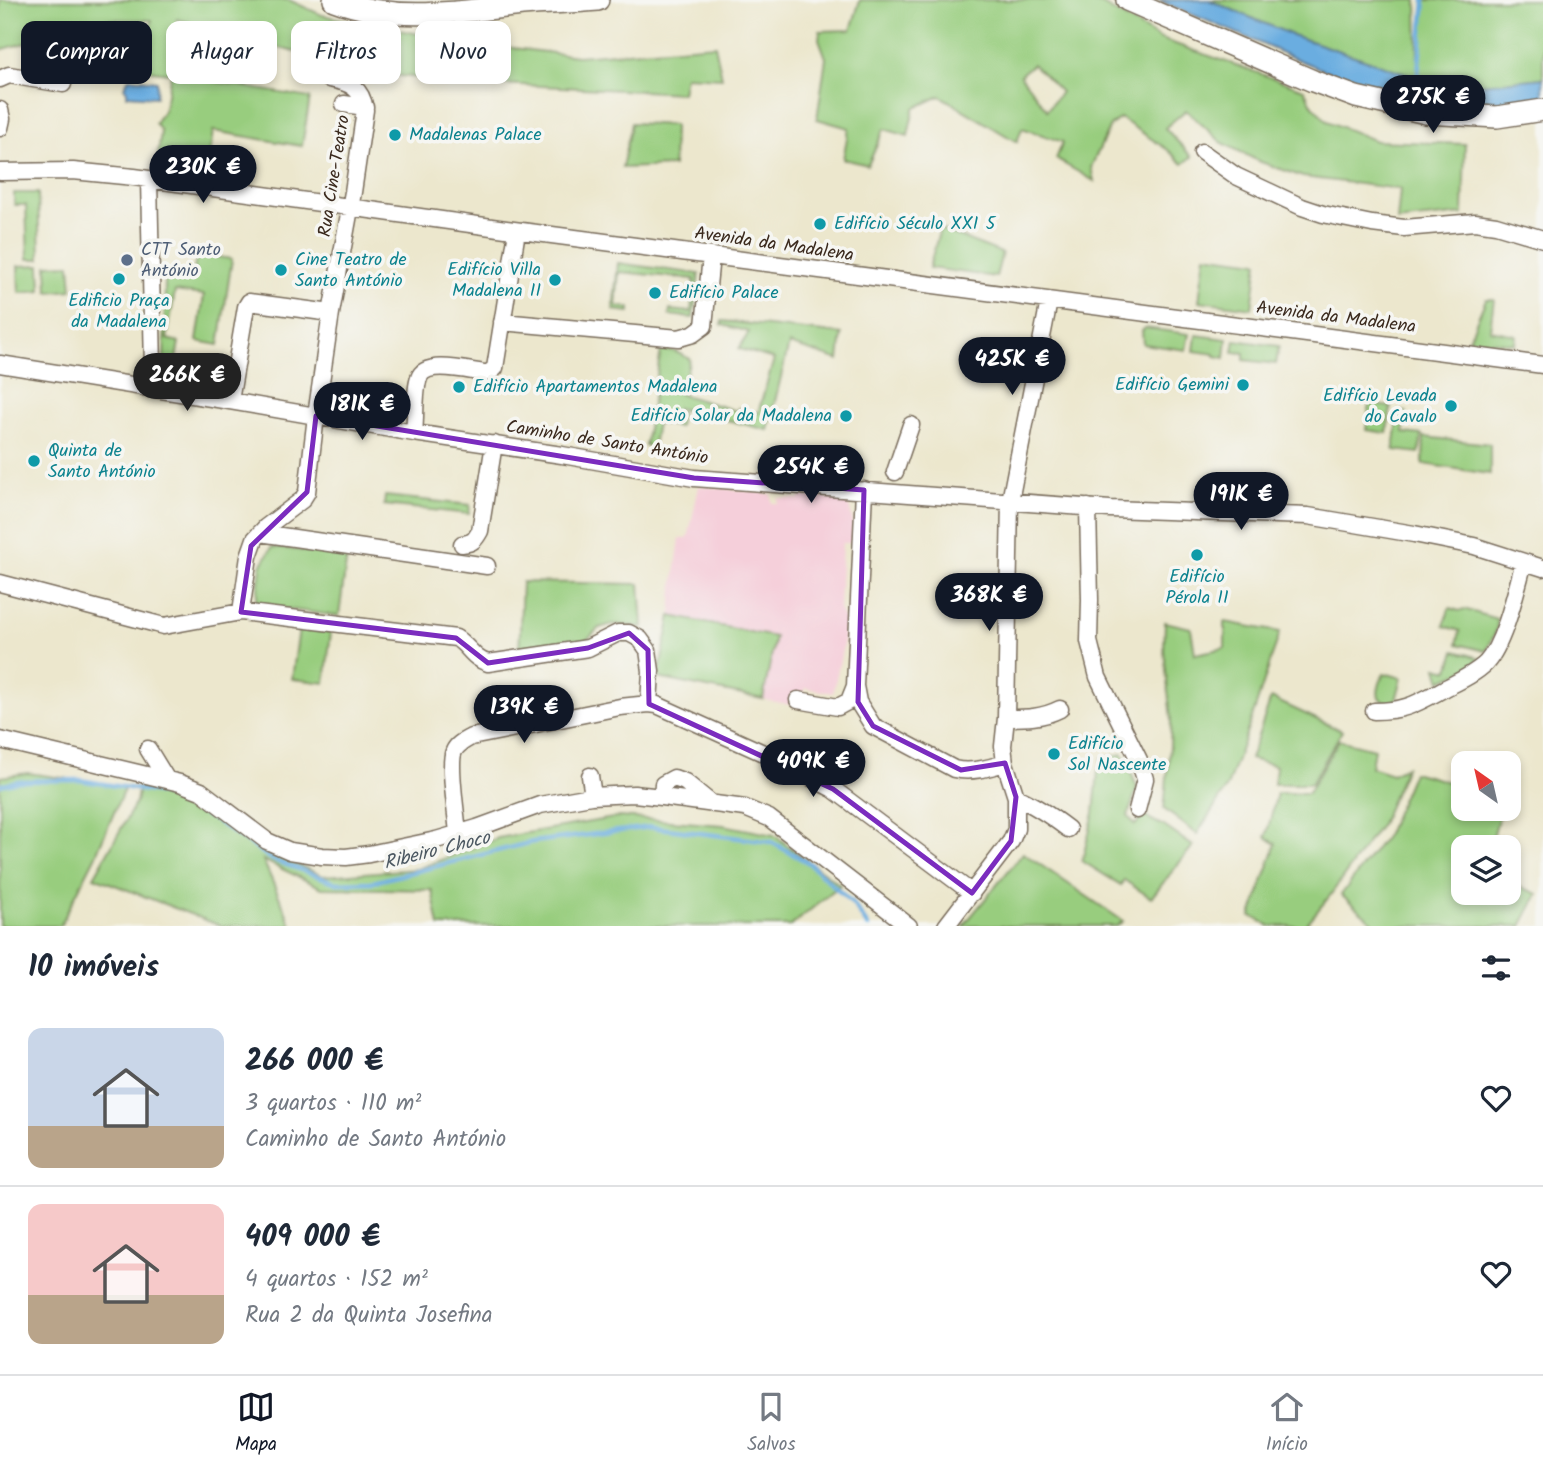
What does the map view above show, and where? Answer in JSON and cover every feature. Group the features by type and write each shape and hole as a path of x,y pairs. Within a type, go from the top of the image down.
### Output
{"main road":[{"path":"337,1 364,9 424,14 598,0"},
{"path":"1127,0 1356,97 1426,113 1497,117 1543,110"}],"street":[{"path":"0,79 9,75 63,85"},
{"name":"Rua Cine-Teatro","path":"260,533 302,500 307,492 331,313 365,107 357,90 349,84"},
{"name":"Rua Cine-Teatro","path":"344,104 365,107"},
{"path":"0,110 0,128"},
{"path":"1202,152 1236,176 1323,214 1404,228 1485,222 1543,239"},
{"name":"Avenida da Madalena","path":"0,172 83,172 149,179 517,231 1543,365"},
{"path":"149,179 153,369 150,389"},
{"path":"414,433 418,380 421,373 437,367 485,373 495,368 517,231"},
{"path":"502,322 679,338 693,334 704,326 711,256"},
{"path":"946,926 1011,841 1016,829 1016,797 1005,763 1003,746 1010,500 1049,301"},
{"path":"230,401 249,302 331,313"},
{"name":"Caminho de Santo António","path":"0,364 694,478 1088,507 1308,516 1474,546 1543,568"},
{"path":"895,472 911,425"},
{"path":"462,544 475,541 480,531 495,444"},
{"path":"864,490 855,686 858,702 873,726"},
{"path":"1088,507 1089,641 1098,677 1139,760 1144,779 1137,810"},
{"path":"241,612 251,546 260,533 486,566"},
{"path":"1374,711 1409,708 1484,665 1500,642 1524,562"},
{"path":"0,583 164,626 241,612 456,638 463,642 473,656 488,663 588,648 618,633 629,633 640,639 648,650 651,671 649,704"},
{"path":"838,707 849,701 855,686"},
{"path":"458,834 452,761 455,749 471,737 531,725 618,699 657,705 723,734 833,789 972,893"},
{"path":"798,700 838,707 954,769 980,769 1005,763"},
{"path":"528,708 531,725"},
{"path":"1003,716 1033,718 1060,709"},
{"path":"2,742 167,780 201,791 267,841 290,851 334,857 369,854 458,834 540,805 593,796 634,794 745,808 764,815 909,926"},
{"path":"148,749 167,780"},
{"path":"590,776 593,796"},
{"path":"1016,797 1048,814 1068,829"}],"highlighted area":[{"path":"316,416 694,478 864,490 858,702 873,726 961,770 1005,763 1016,797 1011,841 972,893 833,789 649,704 648,650 629,633 588,648 488,663 456,638 241,612 251,546 307,492"}],"shaded area":[{"path":"699,486 771,494 772,503 778,503 778,498 799,499 802,496 841,499 849,506 853,522 852,543 842,543 839,609 845,621 843,646 833,693 806,688 796,706 658,678 671,616 680,538 688,538"}],"green space":[{"path":"0,0 289,0 322,15 353,21 291,21 291,51 277,47 277,21 166,21 166,73 152,71 152,20 21,21 21,44 0,50"},
{"path":"860,0 1064,0 1101,4 1161,39 1304,89 1313,106 1327,121 1376,141 1465,144 1463,214 1397,221 1400,189 1303,177 1258,161 1221,142 1186,110 1165,128 1192,157 1183,164 1168,150 1120,118 1110,126 1091,167 1094,181 1056,159 1063,142 1022,128 1017,142 940,96 914,108 908,136 884,129 868,165 843,159 849,128 817,119 826,58 819,39 820,31 851,30","holes":["1033,64 1061,92 1047,110 1020,75"]},
{"path":"1209,0 1417,0 1418,68 1426,0 1543,0 1543,78 1471,85 1417,77 1292,35"},
{"path":"401,30 415,33 415,77 401,76"},
{"path":"715,45 722,78 685,76 682,93 498,84 511,84 511,48 578,56"},
{"path":"169,84 229,84 310,98 302,146 213,131 207,172 157,164 161,131 155,123 164,110"},
{"path":"631,123 674,125 673,166 622,168"},
{"path":"14,193 38,193 40,259 28,259 26,205 14,205"},
{"path":"940,229 1002,253 996,277 929,268"},
{"path":"197,254 232,259 219,345 197,341 204,295 175,291 167,339 179,342 174,371 224,379 223,386 164,375 165,277 192,279"},
{"path":"1205,255 1258,262 1252,308 1199,301"},
{"path":"618,263 699,274 693,318 669,315 670,310 691,312 694,279 619,272 616,306 630,308 630,312 613,310"},
{"path":"70,264 72,290 48,292 47,265"},
{"path":"40,265 41,291 19,293 18,266"},
{"path":"1486,299 1494,299 1490,330 1516,335 1515,344 1469,339"},
{"path":"722,321 842,334 839,360 789,344 768,430 677,408 677,412 681,413 679,427 657,423 653,446 645,446 661,350 674,351 690,359 680,394 737,411 738,408 758,413 774,359 739,349 749,332 722,325"},
{"path":"1145,328 1189,334 1186,350 1143,344 1142,331"},
{"path":"1196,335 1227,339 1225,358 1194,351"},
{"path":"1235,340 1279,346 1276,364 1244,360 1244,353 1233,352"},
{"path":"1370,404 1391,407 1387,433 1366,430"},
{"path":"1399,411 1406,412 1404,433 1422,435 1419,453 1394,450"},
{"path":"1424,437 1490,444 1490,474 1423,464"},
{"path":"385,496 470,505 469,514 384,505"},
{"path":"272,547 347,556 339,616 256,605 261,566"},
{"path":"522,582 640,584 643,627 613,624 599,628 581,645 519,654"},
{"path":"1451,608 1497,619 1496,631 1486,651 1457,644 1460,631 1444,626"},
{"path":"671,616 775,637 763,699 658,678"},
{"path":"1165,622 1191,628 1195,654 1225,648 1225,622 1280,632 1227,787 1197,834 1164,809 1171,720 1164,650"},
{"path":"299,629 331,632 325,683 292,679"},
{"path":"1455,651 1480,658 1460,673 1441,681 1437,667 1449,670"},
{"path":"1384,673 1402,678 1395,704 1383,701 1378,694"},
{"path":"1271,698 1342,731 1311,784 1274,784 1276,766 1250,759"},
{"path":"1339,740 1374,749 1371,767 1392,774 1406,767 1381,824 1305,926 1270,926 1251,916 1276,844 1266,837 1277,793 1308,793"},
{"path":"1123,754 1137,787 1128,816 1135,825 1144,816 1193,846 1151,898 1124,880 1121,885 1082,861 1094,813 1102,758"},
{"path":"1413,772 1451,783 1451,821 1498,821 1493,835 1451,835 1451,905 1521,905 1521,887 1538,894 1521,926 1371,926 1373,922 1341,895 1387,834"},
{"path":"28,773 125,787 95,857 60,926 0,926 0,777"},
{"path":"139,786 175,796 251,844 323,876 417,869 498,838 619,817 723,825 774,835 840,885 791,926 439,926 432,890 322,888 263,860 292,926 221,926 94,877 136,802"},
{"path":"1023,853 1123,921 1117,926 963,926"}],"water":[{"path":"1158,0 1209,0 1292,35 1417,77 1471,85 1543,78 1543,98 1504,103 1465,103 1391,92 1319,68"},
{"path":"152,80 157,81 156,97 127,95 126,84 152,84"}],"waterway":[{"path":"1417,83 1425,0"},
{"name":"Ribeiro Choco","path":"0,785 18,781 80,780 165,794 215,820 273,860 337,883 373,882 533,842 651,827 771,842 809,863 853,904 868,926"}],"place":[{"name":"Madalenas Palace","path":"395,135"},
{"name":"Edifício Século XXI 5","path":"820,224"},
{"name":"CTT Santo António","path":"127,260"},
{"name":"Cine Teatro de Santo António","path":"281,270"},
{"name":"Edificio Praça da Madalena","path":"119,279"},
{"name":"Edifício Villa Madalena II","path":"555,280"},
{"name":"Edifício Palace","path":"655,293"},
{"name":"Edifício Gemini","path":"1243,385"},
{"name":"Edifício Apartamentos Madalena","path":"459,387"},
{"name":"Edifício Levada do Cavalo","path":"1451,406"},
{"name":"Edifício Solar da Madalena","path":"846,416"},
{"name":"Quinta de Santo António","path":"34,461"},
{"name":"Edifício Pérola II","path":"1197,555"},
{"name":"Edifício Sol Nascente","path":"1054,754"}]}
